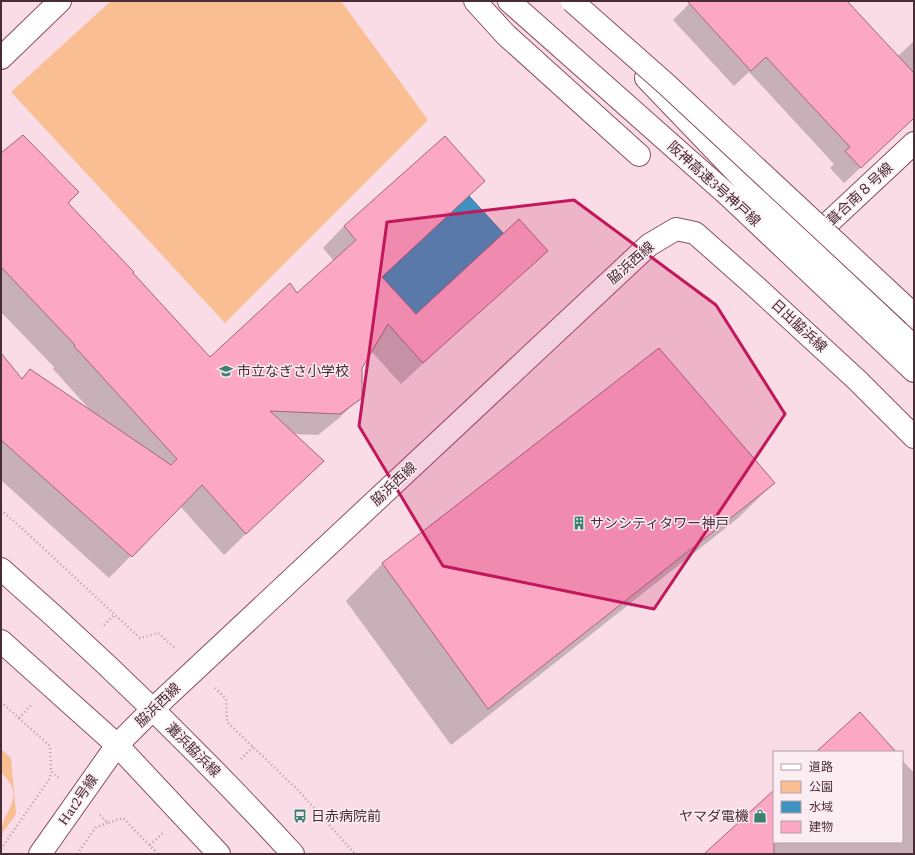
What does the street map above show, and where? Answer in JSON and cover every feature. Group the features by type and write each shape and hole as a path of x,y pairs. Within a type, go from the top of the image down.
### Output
{"main road":[{"path":"1,47 26,23 44,1"},
{"path":"1,58 60,1"},
{"path":"475,1 506,36 639,155"},
{"name":"阪神高速3号神戸線","path":"509,1 729,196 914,372"},
{"path":"572,1 805,244 914,347"},
{"path":"572,1 666,84 914,315"},
{"name":"葺合南８号線","path":"805,244 914,143"},
{"name":"日出脇浜線","path":"676,229 695,233 700,237 851,375 914,436"},
{"name":"脇浜西線","path":"117,745 152,710 649,245 676,229"},
{"path":"805,244 845,246 914,311"},
{"name":"灘浜脇浜線","path":"1,569 50,612 152,710 294,854"},
{"path":"1,641 117,745 219,854"},
{"name":"Hat2号線","path":"40,854 117,745"}],"path":[{"path":"1,510 140,638 158,633 176,650"},
{"path":"100,629 114,615"},
{"path":"212,684 226,699 227,722 298,790 355,854"},
{"path":"19,718 34,701"},
{"path":"1,702 50,746 51,771 50,778 1,849"},
{"path":"239,761 253,747"},
{"path":"51,771 63,781"},
{"path":"96,812 108,823"},
{"path":"77,854 96,827 123,818 158,854"},
{"path":"150,845 164,832"}],"highlighted area":[{"path":"574,200 716,305 785,414 654,609 443,566 359,426 387,222"}],"green space":[{"path":"111,1 341,1 428,120 225,323 11,92"},
{"path":"1,749 11,758 16,814 1,835 2,826 12,804 13,790 1,772"}],"water":[{"path":"469,196 503,233 416,314 382,277"}],"building":[{"path":"687,1 847,1 914,73 914,118 861,168 845,151 850,147 766,57 751,71"},
{"path":"23,135 79,192 68,203 134,272 133,273 210,357 290,283 297,293 356,240 344,226 445,136 485,181 382,277 416,314 519,219 548,251 423,363 388,324 362,368 362,398 340,414 270,411 324,461 246,534 202,485 132,557 1,440 1,353 22,379 30,369 171,465 177,459 74,346 75,345 1,267 1,153"},
{"name":"サンシティタワー神戸","path":"659,348 775,483 488,709 382,563"},
{"path":"860,712 895,751 817,751"},
{"path":"773,791 774,854 704,854"}],"place":[{"name":"市立なぎさ小学校","path":"226,371"},
{"name":"サンシティタワー神戸","path":"579,523"},
{"name":"日赤病院前","path":"300,816"},
{"name":"ヤマダ電機","path":"760,816"}]}
